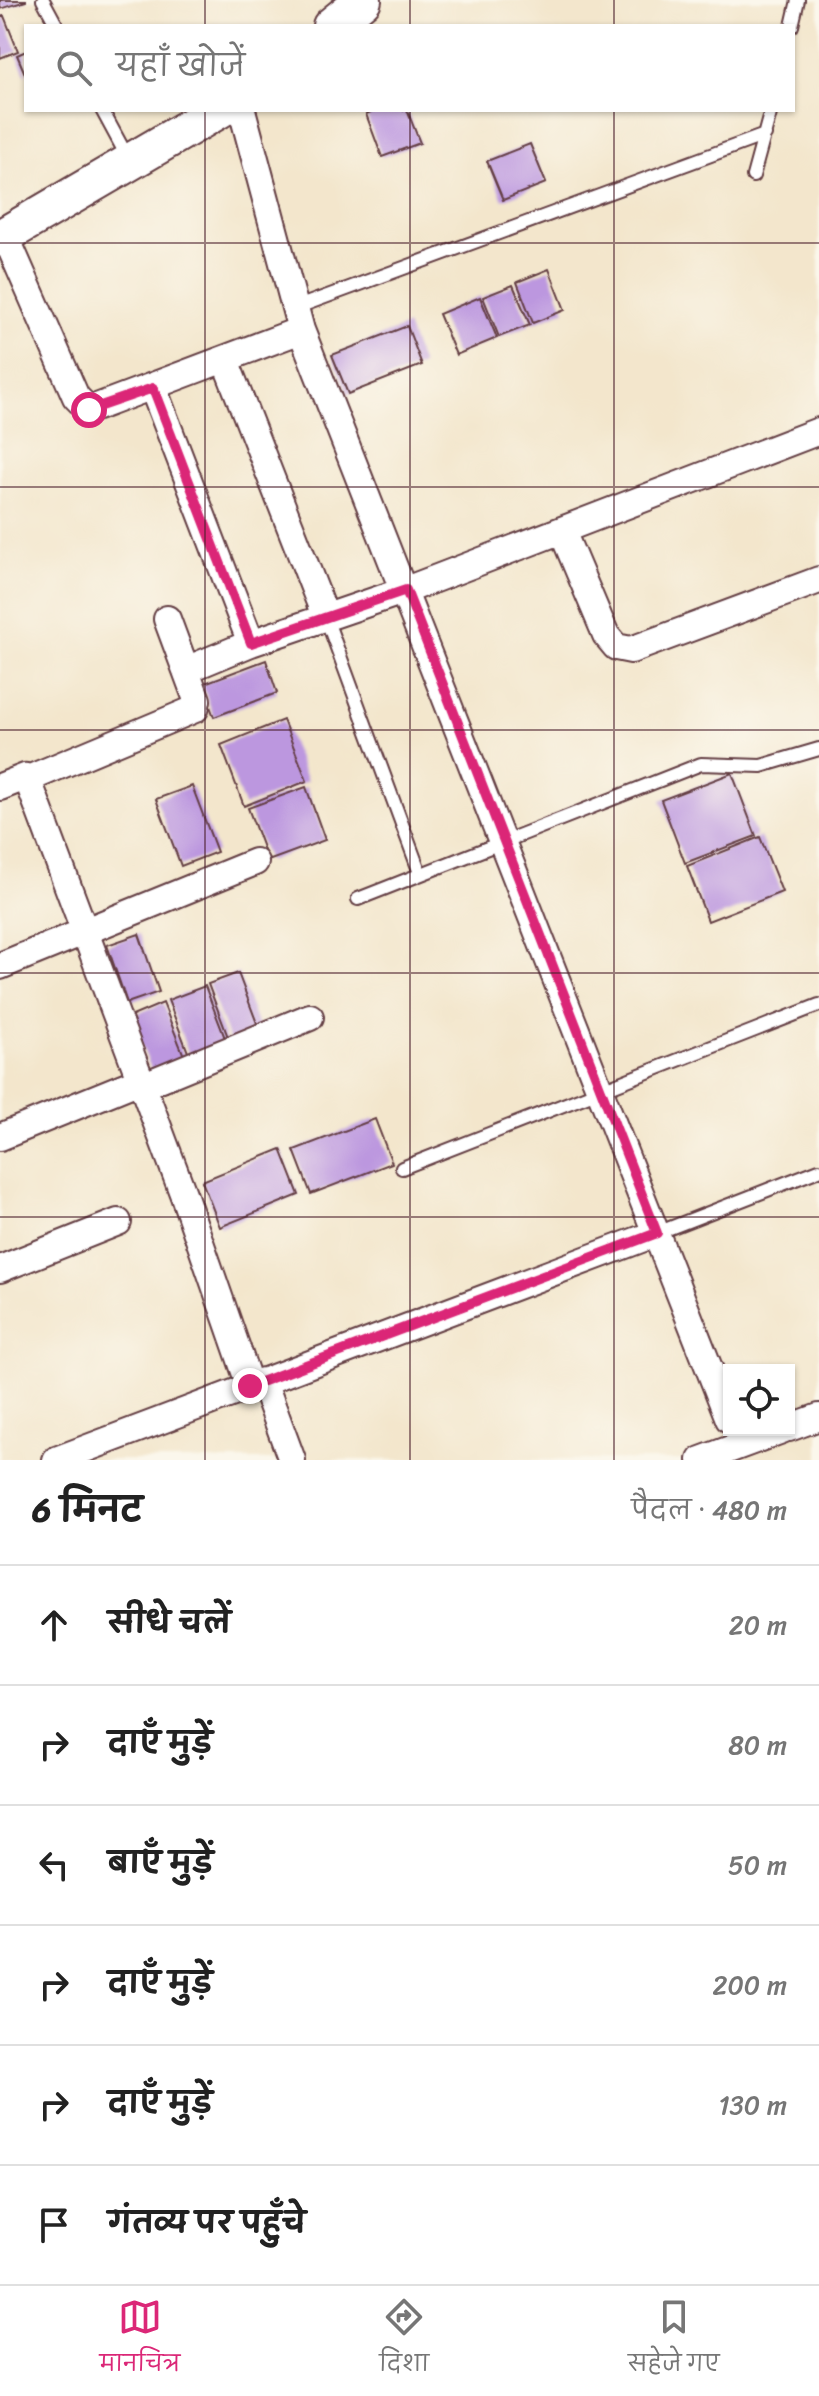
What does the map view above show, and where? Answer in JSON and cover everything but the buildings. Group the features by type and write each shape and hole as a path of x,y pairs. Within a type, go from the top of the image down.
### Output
{"street":[{"path":"333,24 363,0"},
{"path":"216,112 2,237 83,406 89,410 225,360 297,319"},
{"path":"243,112 297,319 723,1404"},
{"path":"225,360 326,618"},
{"path":"153,388 251,643"},
{"path":"198,665 251,643 406,590 819,431"},
{"path":"562,531 606,635 616,647 631,650 819,580"},
{"path":"0,787 25,777 28,779 195,709 197,700 167,619"},
{"path":"28,779 256,1383 292,1460"},
{"path":"0,966 255,862"},
{"path":"0,1137 310,1017"},
{"path":"0,1269 118,1222"},
{"path":"56,1460 124,1448 256,1383 657,1233"},
{"path":"795,1426 819,1417"},
{"path":"701,1460 765,1436"}],"lane":[{"path":"43,0 56,24"},
{"path":"792,24 798,0"},
{"path":"103,112 131,163"},
{"path":"753,176 771,112"},
{"path":"297,319 765,135"},
{"path":"326,618 420,873"},
{"path":"358,899 701,764 761,766 819,749"},
{"path":"402,1168 819,1005"},
{"path":"657,1233 819,1170"}],"route":[{"path":"89,410 153,388 251,643 406,590 657,1233 250,1386"}]}
